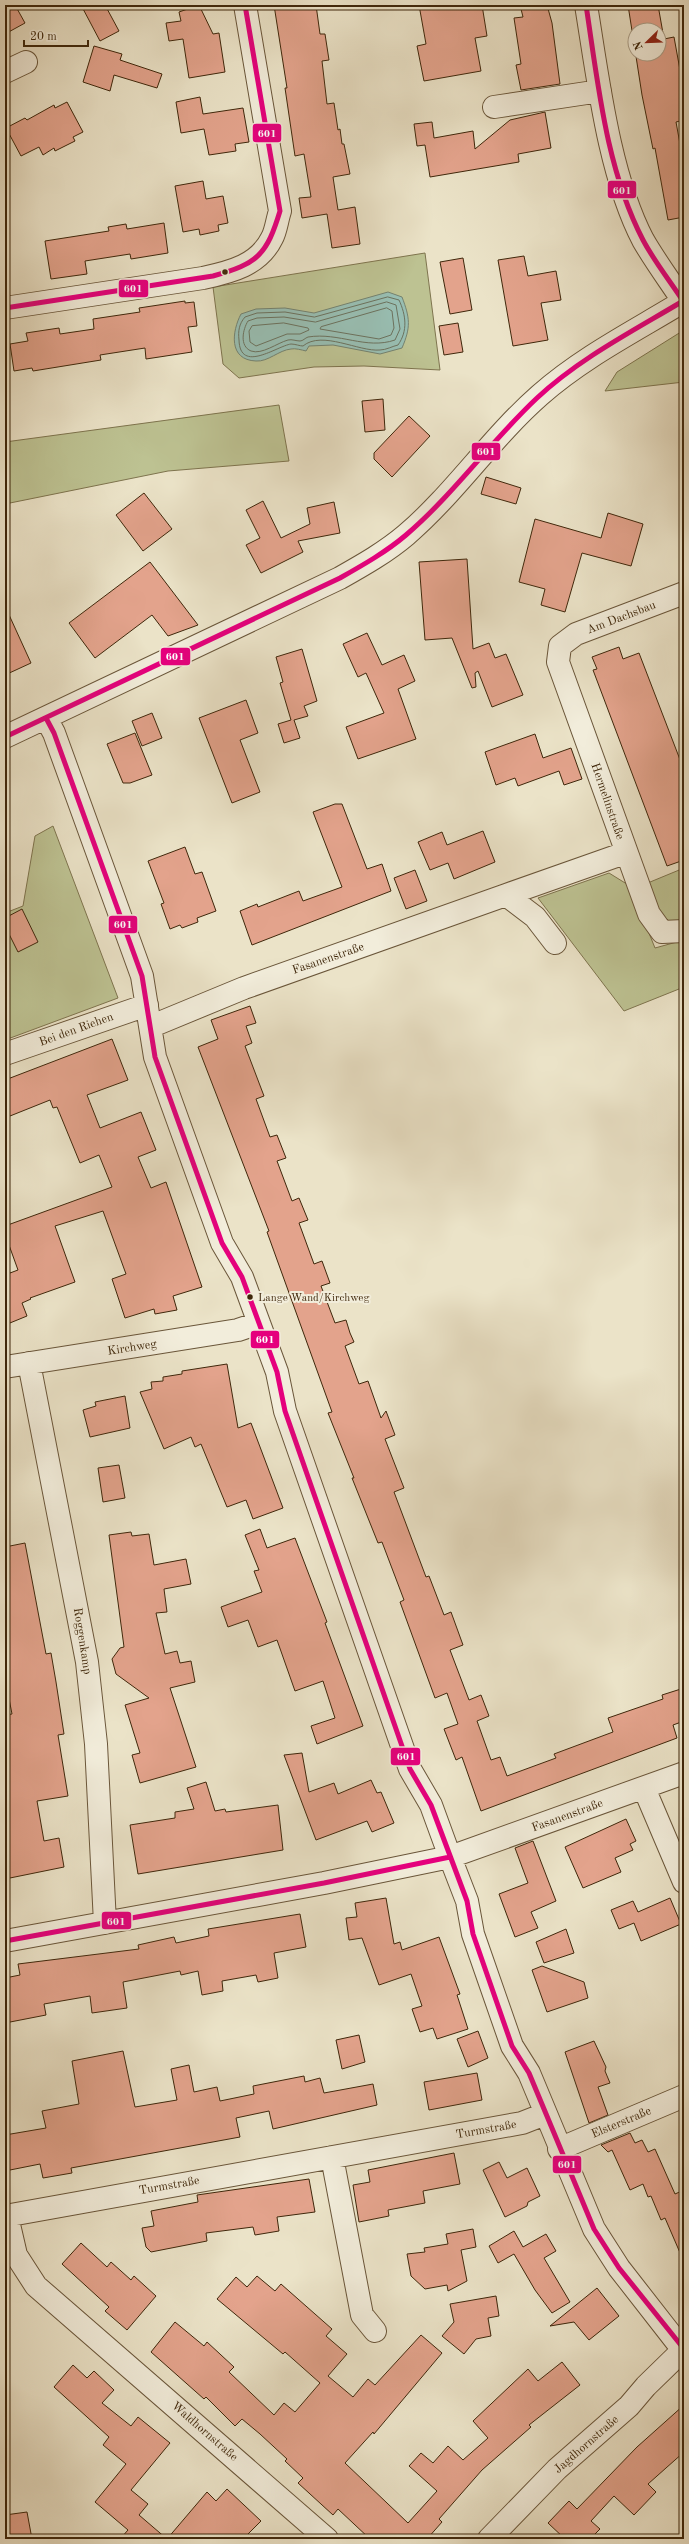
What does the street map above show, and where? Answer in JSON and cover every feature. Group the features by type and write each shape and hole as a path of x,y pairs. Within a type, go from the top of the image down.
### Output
{"street":[{"path":"5,308 226,274 256,260 273,238 280,212 245,5"},
{"path":"5,737 340,578 375,558 406,535 503,430 540,395 589,358 684,301 643,240 622,188 600,91 586,5"},
{"path":"5,72 26,62"},
{"path":"494,107 600,91"},
{"name":"Am Dachsbau","path":"560,646 576,634 684,593"},
{"name":"Hermelinstraße","path":"560,646 558,662 649,914 662,932 684,931"},
{"path":"46,718 140,968 152,1026 155,1057 222,1243 242,1277 277,1372 285,1411 410,1769 431,1805 466,1901 472,1934 512,2046 529,2073 544,2114 576,2183 594,2229 619,2268 683,2349"},
{"name":"Fasanenstraße","path":"152,1026 244,988 626,853"},
{"path":"506,895 535,917 554,943"},
{"name":"Bei den Riehen","path":"5,1054 148,1005"},
{"name":"Kirchweg","path":"5,1367 238,1330 259,1323"},
{"name":"Roggenkamp","path":"29,1363 88,1662 96,1744 105,1923"},
{"name":"Fasanenstraße","path":"5,1941 324,1883 450,1857 684,1773"},
{"path":"644,1788 684,1882"},
{"name":"Elsterstraße","path":"559,2149 684,2096"},
{"name":"Turmstraße","path":"82,2324 36,2286 16,2255 6,2216 522,2123 544,2114"},
{"path":"332,2157 362,2315 375,2331"},
{"name":"Waldhornstraße","path":"82,2324 327,2539"},
{"name":"Jagdhornstraße","path":"489,2539 557,2469 629,2406 646,2386 683,2349"}],"green space":[{"path":"425,253 440,370 364,366 314,367 239,378 223,364 213,287"},
{"path":"684,330 684,382 605,391 617,372"},
{"path":"279,405 289,461 168,471 5,504 5,442"},
{"path":"53,826 118,998 5,1040 5,913 23,906 35,836"},
{"path":"684,868 684,931 662,932 638,887"},
{"path":"609,873 630,886 655,948 684,940 684,987 624,1011 538,898"}],"water":[{"path":"388,292 402,297 407,311 408,328 402,348 380,354 333,345 309,346 306,351 294,349 282,351 260,361 247,359 241,356 237,350 234,336 241,314 256,309 285,308 314,313"}],"building":[{"path":"5,5 15,5 25,23 5,34"},
{"path":"81,5 105,5 119,31 100,41"},
{"path":"199,5 213,34 219,33 225,72 189,78 183,39 169,41 166,23 181,21 179,12"},
{"path":"274,5 316,5 320,34 325,34 329,60 322,61 327,104 334,103 338,130 340,129 342,144 344,144 350,174 333,177 338,210 355,207 360,244 332,248 327,214 302,218 299,198 311,197 304,154 295,156 285,88 287,88"},
{"path":"419,5 482,5 487,36 475,38 481,71 424,81 417,46 426,44"},
{"path":"520,5 547,5 552,23 560,84 521,90 516,65 521,64 514,18 523,17"},
{"path":"628,5 658,5 661,22 631,22"},
{"path":"674,37 684,92 684,120 676,122 682,155 684,155 684,217 668,220 655,148 653,149 637,62 667,62 667,38"},
{"path":"94,46 122,54 120,60 162,74 157,88 114,75 110,91 83,82"},
{"path":"200,97 203,114 243,108 249,142 235,144 236,151 209,155 204,129 181,133 176,102"},
{"path":"67,102 83,132 73,137 75,141 55,151 54,148 43,155 39,147 21,156 6,128 25,118 27,120 54,105 55,108"},
{"path":"545,112 551,148 518,154 519,162 430,177 425,145 417,146 414,124 432,122 434,138 473,131 475,149 510,120"},
{"path":"203,181 206,199 223,196 228,223 218,225 219,231 200,235 199,229 183,232 175,186"},
{"path":"164,223 168,253 131,259 130,254 85,261 87,274 51,279 45,241 109,231 108,227 126,224 127,229"},
{"path":"524,256 528,276 556,271 561,300 541,303 548,340 513,346 498,260"},
{"path":"463,258 472,310 450,314 440,262"},
{"path":"185,301 185,303 194,302 197,326 188,327 192,352 146,359 145,348 100,355 101,360 33,371 32,368 14,371 10,344 28,341 26,333 59,328 60,334 94,329 93,319 140,312 139,308"},
{"path":"458,323 463,352 444,355 439,326"},
{"path":"383,399 385,430 365,432 362,401"},
{"path":"409,416 430,436 392,477 374,459 374,453"},
{"path":"486,477 521,488 516,504 481,494"},
{"path":"144,493 172,529 143,551 116,515"},
{"path":"263,501 281,538 310,524 307,508 334,502 340,533 298,541 303,552 261,573 246,545 260,538 246,510"},
{"path":"608,513 643,524 631,566 582,553 565,612 541,605 545,589 519,582 535,519 601,538"},
{"path":"467,559 473,649 489,643 495,658 506,654 523,695 492,707 478,671 475,673 476,687 472,688 452,638 425,640 419,562"},
{"path":"150,562 198,625 168,636 152,615 95,658 69,623"},
{"path":"5,606 31,663 5,675"},
{"path":"367,633 382,665 404,655 415,681 398,689 416,739 358,759 346,727 384,713 366,673 358,677 343,644"},
{"path":"619,647 623,659 639,653 684,770 684,860 667,866 593,670 597,669 592,657"},
{"path":"302,649 317,701 304,706 308,716 294,720 300,738 284,743 278,724 291,720 280,683 283,682 276,657"},
{"path":"246,700 258,733 240,740 260,792 232,803 199,718"},
{"path":"152,713 162,738 142,746 132,721"},
{"path":"135,733 152,775 130,783 123,783 107,744"},
{"path":"535,734 543,758 571,748 582,779 564,785 559,771 518,786 515,778 496,785 485,752"},
{"path":"335,804 342,804 367,869 382,864 391,891 252,945 240,911 257,904 258,907 299,891 303,901 342,887 313,812"},
{"path":"483,831 495,862 454,879 448,863 430,870 418,842 442,832 447,845"},
{"path":"185,847 195,874 202,872 216,911 197,918 198,922 182,928 180,925 170,929 161,904 164,903 148,861"},
{"path":"415,870 427,901 406,909 394,878"},
{"path":"22,909 38,942 18,952 5,926 5,918"},
{"path":"250,1006 256,1023 246,1026 252,1043 245,1046 264,1096 256,1099 270,1137 277,1135 286,1158 277,1161 292,1201 299,1198 308,1220 299,1223 314,1264 322,1261 330,1283 321,1286 335,1323 346,1320 354,1342 345,1346 359,1384 368,1381 381,1418 386,1411 395,1435 385,1439 404,1488 394,1492 426,1577 429,1576 444,1615 451,1612 463,1645 450,1650 469,1700 481,1695 489,1716 477,1721 491,1760 500,1757 507,1776 556,1758 554,1754 613,1732 608,1718 663,1699 662,1695 684,1688 684,1721 673,1725 677,1738 481,1811 462,1757 456,1760 444,1729 458,1724 447,1693 435,1698 400,1602 404,1600 382,1542 378,1543 352,1478 354,1478 328,1413 332,1412 267,1232 269,1231 198,1047 218,1039 211,1020"},
{"path":"112,1039 128,1080 87,1095 100,1128 141,1112 156,1150 138,1157 151,1188 166,1182 202,1287 173,1296 177,1310 155,1314 154,1309 125,1318 112,1279 126,1274 103,1211 55,1226 75,1282 30,1298 31,1299 22,1303 27,1316 5,1325 5,1262 10,1273 18,1270 5,1234 5,1226 112,1187 99,1155 80,1163 57,1107 53,1108 50,1100 5,1118 5,1080"},
{"path":"227,1364 238,1428 251,1423 283,1508 253,1519 246,1500 227,1507 201,1444 195,1447 191,1437 164,1449 140,1392 152,1389 151,1382 163,1381 163,1377 182,1374 182,1371"},
{"path":"125,1396 130,1428 90,1437 83,1410 96,1406 95,1402"},
{"path":"119,1465 125,1498 103,1502 98,1468"},
{"path":"260,1529 267,1548 295,1538 327,1622 325,1623 363,1726 317,1744 311,1726 335,1718 323,1681 295,1691 277,1640 258,1647 248,1620 228,1627 221,1607 262,1592 254,1571 259,1570 245,1535"},
{"path":"131,1532 132,1536 149,1534 154,1565 186,1559 191,1584 164,1589 167,1612 156,1613 165,1654 177,1651 180,1663 191,1661 195,1682 170,1688 196,1767 140,1783 132,1755 140,1753 125,1705 149,1698 116,1674 112,1659 120,1648 124,1647 109,1535"},
{"path":"25,1543 46,1654 51,1653 56,1682 64,1734 58,1735 68,1796 37,1801 44,1841 59,1838 64,1867 5,1879 5,1715 12,1714 5,1678 5,1547"},
{"path":"302,1753 309,1792 334,1783 338,1794 371,1780 377,1793 381,1792 394,1823 372,1832 367,1821 316,1840 284,1755"},
{"path":"206,1782 215,1811 225,1809 226,1812 278,1805 283,1850 138,1874 130,1825 175,1818 175,1812 194,1809 187,1788"},
{"path":"626,1819 636,1841 630,1844 633,1850 615,1858 621,1872 583,1888 565,1847"},
{"path":"533,1841 556,1901 531,1912 538,1928 515,1937 499,1894 528,1883 515,1848"},
{"path":"386,1898 394,1944 400,1942 402,1950 439,1937 460,1994 457,1995 468,2029 437,2039 433,2028 420,2032 412,2009 422,2006 411,1974 379,1985 362,1938 349,1940 346,1918 357,1917 355,1903"},
{"path":"670,1898 681,1924 641,1941 634,1923 619,1929 611,1910 633,1901 638,1912"},
{"path":"300,1914 306,1947 274,1953 278,1978 258,1982 256,1975 222,1981 223,1991 202,1995 198,1971 181,1975 180,1971 123,1982 127,2008 92,2013 90,1996 44,2004 46,2015 5,2023 5,1978 20,1975 18,1964 139,1949 138,1945 174,1937 176,1943 209,1936 208,1929"},
{"path":"566,1929 574,1953 544,1963 536,1942"},
{"path":"542,1966 584,1982 588,1998 547,2012 532,1970"},
{"path":"478,2031 488,2058 468,2067 457,2039"},
{"path":"359,2035 365,2062 342,2069 336,2040"},
{"path":"594,2041 606,2067 605,2071 610,2083 598,2087 608,2115 589,2123 565,2052"},
{"path":"123,2051 135,2107 177,2100 171,2069 189,2065 194,2092 217,2087 220,2101 254,2094 253,2086 304,2076 305,2082 320,2078 324,2093 373,2084 377,2105 273,2129 269,2111 236,2118 240,2137 71,2168 72,2173 43,2178 40,2164 5,2171 5,2135 46,2128 42,2111 79,2104 72,2061"},
{"path":"477,2073 482,2100 429,2110 424,2082"},
{"path":"630,2133 635,2143 642,2140 648,2152 655,2149 675,2194 684,2190 684,2262 665,2218 661,2220 651,2196 648,2197 643,2184 630,2190 612,2150 608,2152 601,2145"},
{"path":"454,2153 460,2184 423,2191 425,2203 388,2210 389,2216 359,2222 353,2185 370,2182 368,2170"},
{"path":"499,2162 507,2178 527,2168 540,2196 528,2202 527,2206 505,2217 483,2170"},
{"path":"309,2179 315,2212 277,2217 279,2231 255,2235 253,2227 206,2233 207,2241 151,2252 146,2247 142,2228 154,2226 151,2211 198,2202 197,2195"},
{"path":"473,2229 476,2247 461,2250 467,2281 448,2291 447,2285 425,2289 411,2276 407,2254 425,2252 424,2248 448,2244 446,2234"},
{"path":"514,2231 523,2247 546,2234 556,2251 544,2258 570,2302 552,2313 535,2290 514,2254 498,2263 489,2246"},
{"path":"81,2243 107,2267 111,2262 131,2280 134,2276 156,2296 127,2330 105,2311 109,2307 62,2264"},
{"path":"257,2276 275,2291 281,2284 332,2329 326,2336 347,2354 328,2376 353,2397 368,2379 375,2385 421,2335 442,2353 374,2434 373,2432 345,2463 408,2523 437,2491 409,2466 421,2453 433,2463 448,2446 463,2460 488,2438 473,2421 528,2369 538,2381 562,2362 580,2385 529,2425 531,2427 482,2470 439,2519 442,2522 427,2539 370,2539 338,2509 333,2515 298,2483 303,2478 285,2461 287,2459 260,2434 242,2419 235,2426 206,2397 204,2399 151,2352 175,2322 204,2346 207,2342 234,2367 229,2372 274,2415 284,2403 295,2412 320,2383 285,2352 283,2354 217,2299 236,2277 247,2287"},
{"path":"597,2288 619,2316 589,2340 574,2322 550,2326"},
{"path":"496,2296 499,2316 488,2318 491,2336 476,2339 464,2354 442,2336 454,2322 450,2304"},
{"path":"73,2365 87,2378 94,2371 114,2390 102,2403 131,2426 138,2417 170,2443 131,2490 148,2504 139,2515 167,2539 120,2539 128,2530 95,2502 126,2464 103,2445 109,2437 54,2387"},
{"path":"684,2405 684,2452 648,2484 656,2492 634,2515 614,2496 591,2521 600,2529 590,2539 565,2539 548,2523 569,2501 577,2509 637,2447"},
{"path":"227,2489 261,2521 243,2539 167,2539 207,2492 216,2501"},
{"path":"27,2512 32,2539 5,2539 5,2515"}],"transit line":[{"name":"601","path":"5,308 213,276 241,267 251,261 265,247 280,211 245,5"},
{"name":"601","path":"5,737 340,578 374,558 406,535 424,519 537,398 571,370 607,346 683,301 647,248 630,213 620,184 605,125 586,5"},
{"name":"601","path":"46,718 54,733 142,976 155,1057 222,1243 242,1277 277,1372 285,1411 410,1769 431,1805 467,1901 473,1934 512,2046 529,2073 594,2229 619,2268 684,2349"},
{"name":"601","path":"5,1941 324,1883 450,1857"}],"place":[{"name":"Lange Wand/Kirchweg","path":"250,1297"}]}
